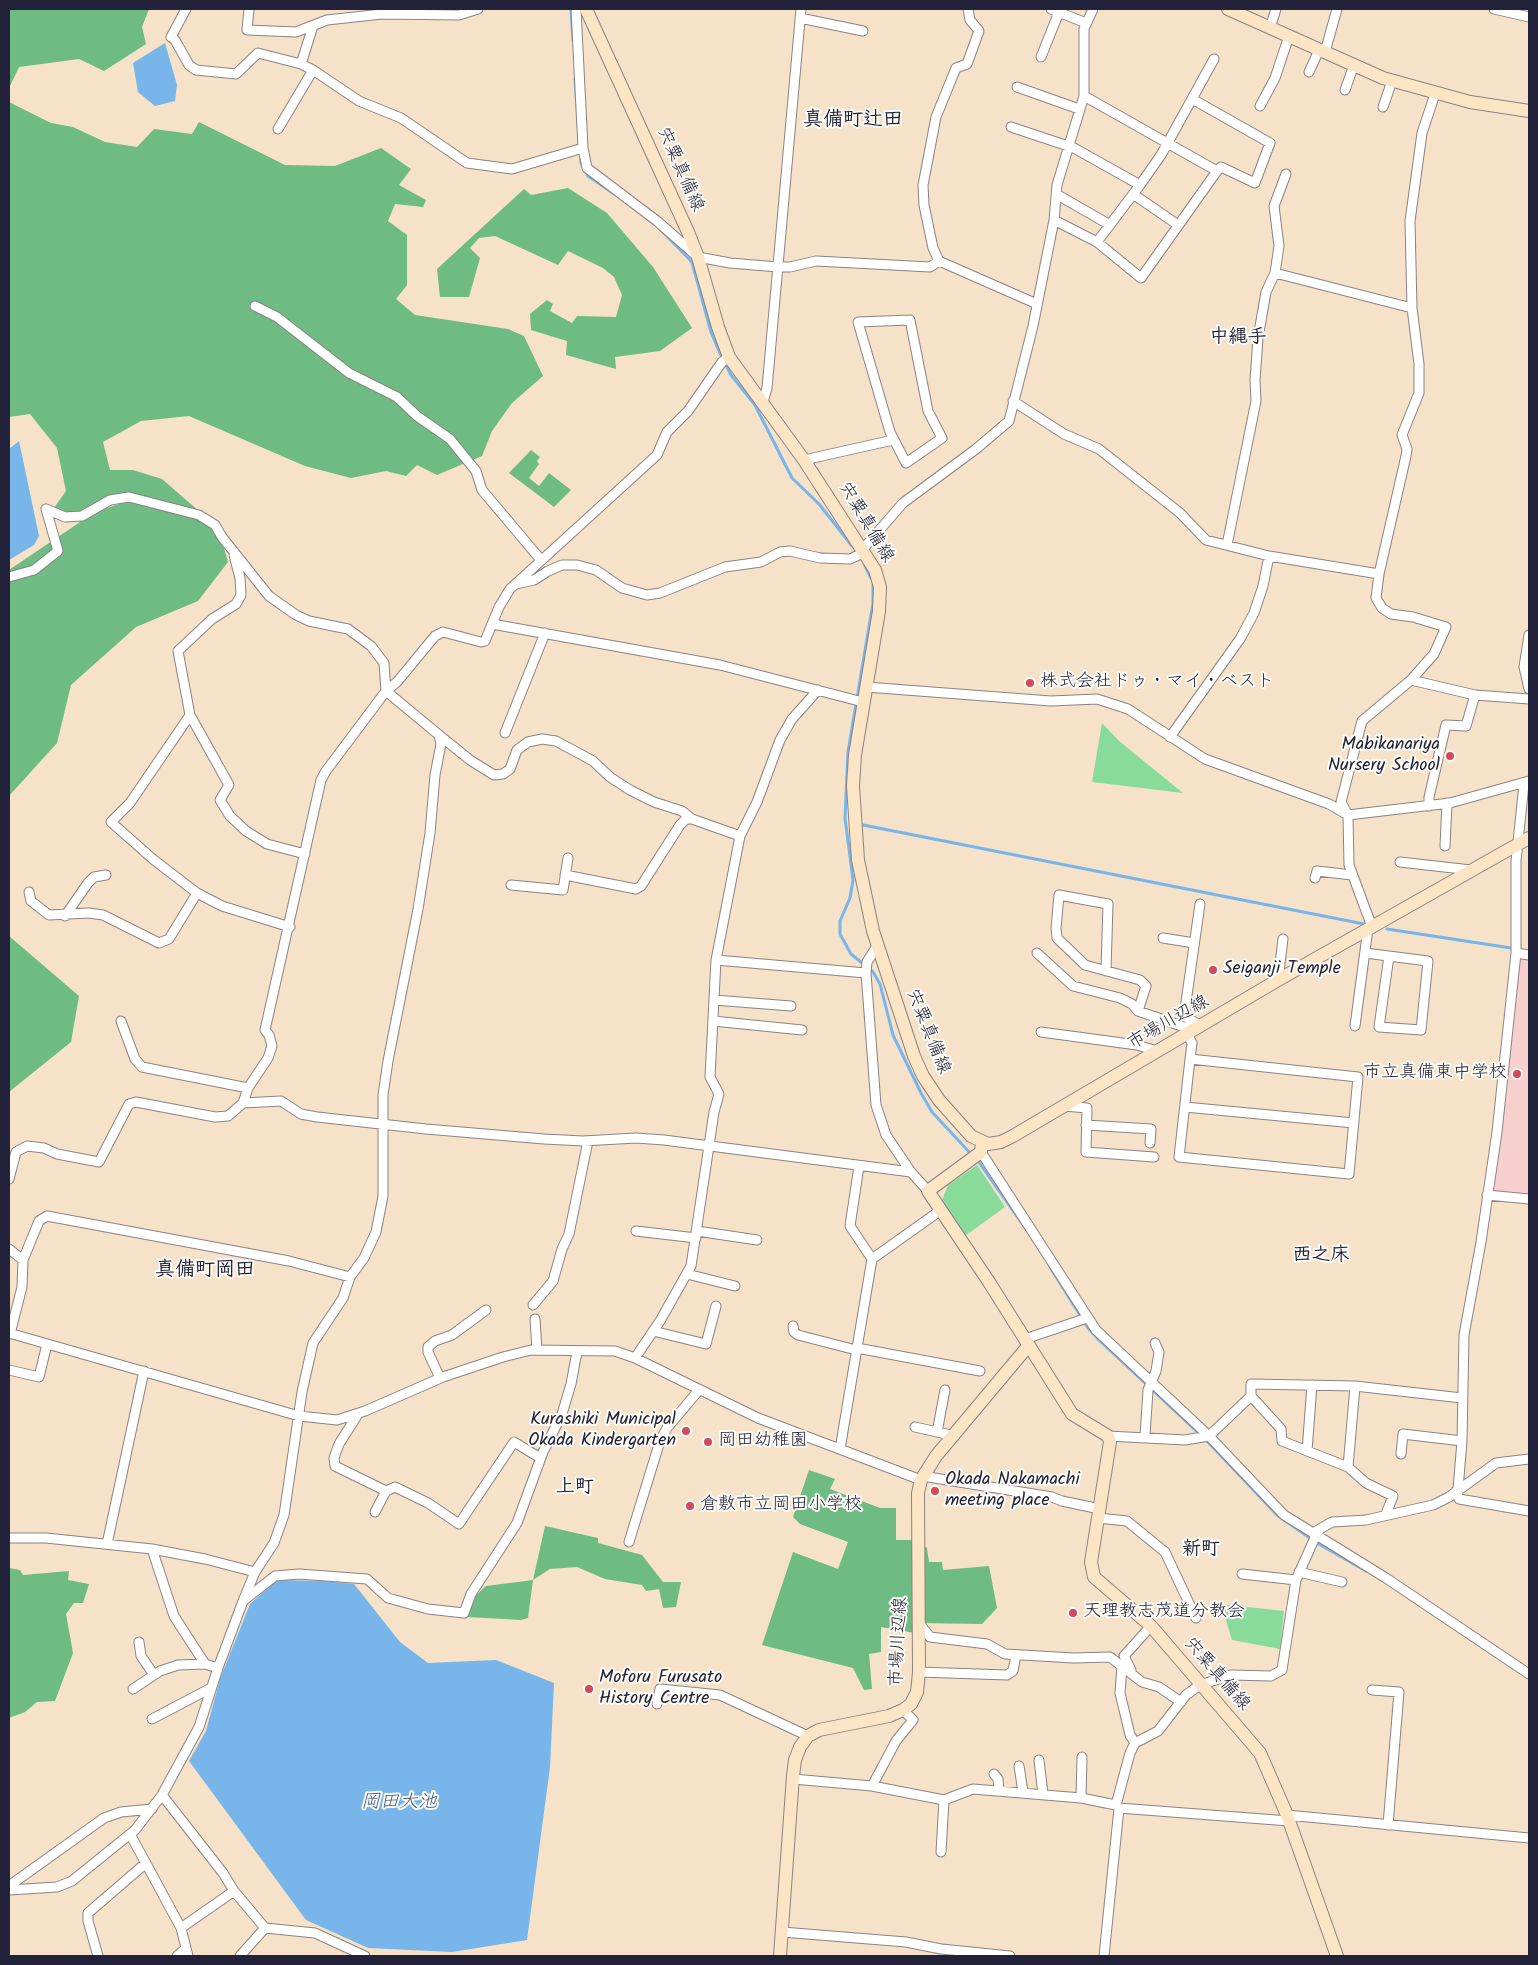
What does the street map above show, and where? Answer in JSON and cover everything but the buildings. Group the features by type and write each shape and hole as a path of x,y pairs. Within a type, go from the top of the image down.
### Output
{"main road":[{"name":"宍粟真備線","path":"586,9 698,257 726,359 763,402 804,460 878,578 880,599 866,687 859,701 854,770 854,820 858,860 877,946 906,1038 923,1076 956,1123 981,1148"},
{"path":"1228,9 1392,81 1470,102 1529,111"},
{"name":"市場川辺線","path":"981,1148 1001,1142 1278,980 1524,841"},
{"path":"981,1148 928,1191 1072,1414 1108,1436"},
{"path":"921,1478 1027,1342"},
{"name":"宍粟真備線","path":"1108,1436 1110,1442 1091,1562 1094,1577 1151,1626 1260,1753 1288,1818 1337,1956"},
{"name":"市場川辺線","path":"808,1736 832,1725 890,1716 911,1704 917,1692 920,1624 918,1493 921,1478"},
{"path":"780,1956 795,1760 808,1736"}],"street":[{"path":"186,9 171,37 175,40 189,65 196,70 236,74 258,53 301,64 313,70 359,102 401,118 466,163 512,169 580,149"},
{"path":"249,9 247,30 296,32 327,20 382,14 459,15 478,9"},
{"path":"576,9 580,149 589,171 657,221 698,257 730,263 778,267 790,267 816,261 930,267 939,260"},
{"path":"968,9 970,20 979,31 967,64 956,68 936,117 923,185 924,205 933,248 939,260 1038,304"},
{"path":"516,584 534,580 548,570 562,565 577,565 596,570 622,588 647,595 668,590 725,567 760,562 780,552 790,551 820,558 850,559 862,553 903,503 976,449 1008,421 1038,304 1054,220 1056,194 1068,146 1084,96 1084,29 1093,9"},
{"path":"1270,28 1276,9"},
{"path":"1309,72 1322,51 1337,9"},
{"path":"1494,9 1529,17"},
{"path":"1041,57 1055,11 1086,23"},
{"path":"763,402 767,388 801,14 863,31"},
{"path":"301,64 313,26"},
{"path":"1260,106 1274,78 1289,36"},
{"path":"1097,242 1140,185 1168,143 1194,100 1214,60"},
{"path":"1345,90 1354,65"},
{"path":"278,129 313,70"},
{"path":"1383,108 1392,81"},
{"path":"1016,87 1079,109"},
{"path":"1355,1026 1370,928 1349,865 1348,814 1341,802 1362,721 1410,680 1434,654 1446,627 1413,617 1391,614 1382,608 1376,598 1379,574 1406,456 1407,449 1402,435 1419,393 1419,364 1412,308 1410,220 1422,133 1436,94"},
{"path":"1084,96 1217,170"},
{"path":"1054,220 1097,242 1141,278 1221,166 1255,184 1270,143 1194,100"},
{"path":"1011,127 1074,148 1140,185"},
{"path":"1228,545 1256,401 1255,380 1258,346 1266,292 1275,273 1279,246 1274,206 1286,174"},
{"path":"1056,194 1110,225"},
{"path":"1133,194 1178,225"},
{"path":"1275,273 1412,308"},
{"path":"255,306 277,317 349,373 397,397 417,416 450,439 476,471 482,490 541,560"},
{"path":"910,320 928,411 942,438 906,463 893,440 890,432 858,322 910,320"},
{"path":"9,1179 16,1152 28,1146 44,1148 57,1154 99,1162 129,1104 136,1102 215,1117 228,1116 243,1103 248,1088 268,1058 272,1046 269,1035 265,1030 290,927 321,780 386,691 397,682 435,636 443,632 481,642 485,641 499,606 516,584 658,455 667,432 688,411 726,359"},
{"path":"1014,401 1064,434 1099,449 1180,513 1198,535 1206,540 1269,556 1379,574"},
{"path":"804,460 893,440"},
{"path":"9,577 34,570 58,551 46,509 65,517 82,516 110,500 129,497 199,515 215,525 269,596 296,615 309,621 348,629 371,646 384,663 386,691 470,760 494,776 503,774 510,769 518,750 528,742 542,739 556,741 593,761 610,777 630,790 654,802 682,811 692,818 740,836"},
{"path":"234,552 240,578 241,595 236,604 212,619 178,651 190,715 229,785 220,800 230,816 246,831 267,844 305,854"},
{"path":"1170,737 1240,639 1254,613 1263,586 1269,556"},
{"path":"492,624 720,664 859,701"},
{"path":"505,733 545,633"},
{"path":"1529,635 1524,667 1529,688"},
{"path":"1410,680 1475,696 1529,699"},
{"path":"866,687 1051,700 1096,699 1128,709 1205,759 1329,804 1348,814 1447,803 1526,783 1524,841 1516,861 1516,953 1497,1132 1481,1242 1464,1335 1462,1441 1457,1490 1459,1499 1529,1510"},
{"path":"635,1358 691,1266 714,1112 719,1094 710,1077 716,960 740,836 757,802 780,740 792,719 818,690"},
{"path":"1429,806 1429,797 1446,726 1466,726 1475,696"},
{"path":"190,715 130,803 111,822 154,860 197,893 222,906 290,927"},
{"path":"9,1888 57,1887 72,1881 130,1834 152,1809 162,1795 199,1727 211,1688 243,1601 255,1572 274,1543 284,1516 308,1360 313,1343 342,1298 350,1276 364,1258 376,1232 384,1196 384,1095 388,1060 418,909 430,832 435,775 441,744 439,734"},
{"path":"1445,846 1447,803"},
{"path":"565,875 636,889 641,886 680,825 686,819 692,818"},
{"path":"511,886 562,890 568,858"},
{"path":"1400,862 1471,870"},
{"path":"1315,878 1317,871 1352,875"},
{"path":"65,916 94,877 106,875"},
{"path":"29,892 31,901 49,915 65,916 89,913 103,915 159,943 169,940 197,893"},
{"path":"1106,971 1108,904 1059,895 1057,938 1086,965 1106,971 1140,980 1146,986 1138,1011"},
{"path":"1190,1059 1358,1077 1349,1174 1179,1156 1190,1059 1194,1030 1184,1016 1200,904"},
{"path":"1163,938 1194,943"},
{"path":"1278,980 1283,939"},
{"path":"877,946 867,969 876,1105 886,1135 911,1172 928,1191"},
{"path":"1037,953 1073,986 1120,998 1132,1004 1138,1011 1194,1030"},
{"path":"1365,953 1389,956 1428,961 1421,1030 1379,1027 1389,956"},
{"path":"1516,953 1529,955"},
{"path":"716,960 867,969"},
{"path":"714,1000 791,1006"},
{"path":"121,1021 135,1059 142,1067 248,1088"},
{"path":"713,1021 802,1030"},
{"path":"1041,1032 1137,1045 1157,1052"},
{"path":"243,1103 281,1101 301,1114 316,1117 535,1139 588,1141 636,1138 709,1145 911,1172"},
{"path":"1064,1106 1087,1108 1086,1152 1154,1157"},
{"path":"1185,1107 1354,1123"},
{"path":"1086,1125 1151,1129 1150,1143"},
{"path":"533,1305 553,1281 562,1249 569,1234 588,1141"},
{"path":"981,1148 1084,1319 1150,1386 1284,1515 1314,1538 1386,1578 1529,1674"},
{"path":"840,1449 872,1259 850,1226 859,1166"},
{"path":"1487,1195 1529,1199"},
{"path":"872,1259 941,1210"},
{"path":"350,1276 332,1274 289,1261 47,1216 39,1221 23,1260 22,1288 9,1334 299,1416 337,1420 358,1414 440,1378 503,1358 537,1350 615,1351 635,1358 758,1418 921,1478 1052,1496 1099,1514 1127,1521 1165,1552 1196,1618"},
{"path":"636,1231 697,1234 757,1240"},
{"path":"9,1249 23,1260"},
{"path":"687,1274 734,1286"},
{"path":"653,1331 706,1344 716,1306"},
{"path":"440,1378 428,1352 428,1347 434,1341 452,1335 486,1310"},
{"path":"535,1319 537,1350"},
{"path":"1027,1342 1084,1319"},
{"path":"793,1326 794,1332 798,1335 857,1349 980,1371"},
{"path":"1145,1436 1150,1386 1159,1352 1155,1343"},
{"path":"9,1370 39,1377 47,1344"},
{"path":"243,1601 275,1576 299,1574 367,1579 388,1598 428,1608 464,1613 471,1594 517,1523 542,1455 562,1414 571,1384 577,1352"},
{"path":"107,1544 144,1371"},
{"path":"1386,1514 1393,1496 1366,1483 1348,1467 1282,1441 1281,1429 1251,1396 1251,1384 1355,1386 1462,1398"},
{"path":"1307,1451 1312,1385"},
{"path":"1348,1467 1355,1386"},
{"path":"629,1542 660,1441 667,1428 698,1390"},
{"path":"937,1432 945,1390"},
{"path":"1108,1436 1145,1436 1185,1440 1205,1437 1251,1396"},
{"path":"358,1414 339,1444 334,1458 335,1466 386,1491"},
{"path":"915,1427 955,1436"},
{"path":"1401,1454 1403,1434 1462,1441"},
{"path":"375,1512 386,1491 395,1487 428,1503 459,1524 514,1442 537,1456 542,1455"},
{"path":"1104,1956 1118,1807 1130,1753 1135,1743 1158,1732 1186,1694 1200,1685 1231,1674 1271,1676 1282,1670 1298,1576 1314,1538 1332,1522 1366,1520 1433,1505 1496,1463 1529,1459"},
{"path":"9,1538 107,1544 152,1549 205,1559 255,1572"},
{"path":"152,1549 174,1616 205,1664"},
{"path":"1242,1574 1298,1576 1342,1582"},
{"path":"920,1624 930,1637 987,1644 1001,1653 1074,1658 1110,1657 1136,1677 1159,1687 1181,1702"},
{"path":"1136,1677 1124,1656 1151,1626"},
{"path":"139,1642 141,1656 154,1676"},
{"path":"919,1672 1007,1676 1013,1671 1016,1655"},
{"path":"133,1689 154,1676 178,1665 205,1664 218,1668"},
{"path":"1122,1666 1120,1693 1130,1735 1135,1743"},
{"path":"152,1719 211,1688"},
{"path":"657,1704 660,1689 720,1695 808,1736"},
{"path":"1372,1690 1399,1692 1388,1825"},
{"path":"872,1786 896,1742 913,1720 903,1710"},
{"path":"1081,1798 1082,1757"},
{"path":"1039,1760 1043,1794"},
{"path":"1020,1766 1023,1792"},
{"path":"994,1774 998,1779 999,1790"},
{"path":"793,1779 872,1786 944,1800 966,1790 999,1790 1081,1798 1118,1807 1388,1825 1529,1838"},
{"path":"162,1795 223,1873 234,1891 265,1928 315,1933 365,1956"},
{"path":"941,1852 944,1800"},
{"path":"9,1888 104,1818 129,1811 152,1809"},
{"path":"130,1834 181,1928 187,1952 177,1956"},
{"path":"98,1956 88,1921 88,1913 146,1863"},
{"path":"181,1928 234,1891"},
{"path":"240,1956 265,1928"},
{"path":"782,1932 906,1942 942,1949 1010,1956"}],"shaded area":[{"name":"市立真備東中学校","path":"1519,957 1529,958 1529,1194 1492,1191"}],"green space":[{"path":"9,9 149,9 142,27 146,44 104,71 79,59 19,67 9,88"},
{"path":"9,102 51,123 73,127 105,142 137,147 154,129 192,134 199,122 285,165 335,166 381,148 411,169 399,185 426,200 423,207 395,204 388,221 407,235 407,285 396,299 415,315 508,329 524,336 543,376 512,403 492,431 482,456 437,475 417,465 406,476 386,471 351,478 305,466 189,416 141,421 103,442 110,470 133,470 162,479 200,512 128,493 110,495 85,510 69,513 54,508 66,491 57,448 30,414 9,417"},
{"path":"568,188 607,213 653,267 692,328 660,351 615,357 616,369 566,355 567,341 531,330 530,314 547,300 553,304 550,311 572,323 577,316 616,317 622,295 614,277 603,268 568,251 558,265 495,236 479,238 470,248 480,258 469,297 440,297 437,269 524,189 531,195"},
{"path":"531,450 540,457 537,461 539,464 529,478 539,486 549,473 571,490 554,507 509,473"},
{"path":"128,501 197,518 212,527 223,545 228,562 198,601 136,627 71,685 57,743 9,796 9,570 83,520 104,509"},
{"path":"1102,723 1119,741 1183,793 1092,782"},
{"path":"9,936 79,996 71,1042 9,1092"},
{"path":"977,1165 1005,1207 965,1236 942,1200 948,1185"},
{"path":"809,1470 835,1479 830,1489 880,1508 896,1508 896,1540 915,1540 927,1548 929,1562 942,1562 943,1570 989,1566 997,1608 982,1624 916,1623 915,1633 881,1627 881,1652 869,1654 872,1689 864,1690 853,1668 762,1645 793,1552 838,1569 848,1542 800,1524 793,1517"},
{"path":"545,1526 598,1538 598,1543 642,1555 663,1582 681,1582 676,1607 663,1608 659,1589 646,1591 642,1585 605,1579 577,1567 550,1569 533,1580"},
{"path":"9,1568 20,1570 23,1575 69,1571 68,1580 89,1584 83,1603 74,1603 66,1614 73,1653 55,1701 37,1702 25,1712 9,1718"},
{"path":"533,1580 528,1618 521,1620 467,1617 474,1597 486,1586"},
{"path":"1221,1604 1284,1611 1280,1649 1232,1640"}],"water":[{"path":"165,43 177,85 175,101 155,106 138,92 133,63"},
{"path":"19,441 39,536 34,545 9,560 9,449"},
{"name":"岡田大池","path":"277,1580 354,1584 400,1642 428,1663 496,1660 554,1683 550,1767 527,1940 452,1952 368,1948 306,1920 189,1761 206,1731 220,1679 250,1604"}],"waterway":[{"path":"571,9 573,41"},
{"path":"575,79 581,163 588,176 613,193"},
{"path":"659,228 692,262 711,332 719,351 731,375 755,405 792,478 819,504 852,546"},
{"path":"865,566 871,578"},
{"path":"873,584 873,603 848,752 845,818 853,880 850,898 840,921 840,934 851,954 873,972 880,984 893,1035 932,1112 971,1154"},
{"path":"863,825 1364,924"},
{"path":"1387,929 1511,948"},
{"path":"978,1161 1028,1232"},
{"path":"1050,1267 1088,1328 1207,1441 1277,1515 1317,1543 1366,1571"}],"place":[{"name":"株式会社ドゥ・マイ・ベスト","path":"1030,683"},
{"name":"Mabikanariya Nursery School","path":"1450,756"},
{"name":"Seiganji Temple","path":"1213,970"},
{"name":"市立真備東中学校","path":"1517,1074"},
{"name":"Kurashiki Municipal Okada Kindergarten","path":"686,1431"},
{"name":"岡田幼稚園","path":"708,1442"},
{"name":"Okada Nakamachi meeting place","path":"935,1491"},
{"name":"倉敷市立岡田小学校","path":"690,1506"},
{"name":"天理教志茂道分教会","path":"1073,1613"},
{"name":"Moforu Furusato History Centre","path":"589,1689"}],"district":[{"name":"真備町辻田","path":"853,122"},
{"name":"中縄手","path":"1238,339"},
{"name":"西之床","path":"1321,1257"},
{"name":"真備町岡田","path":"205,1272"},
{"name":"上町","path":"575,1489"},
{"name":"新町","path":"1201,1551"}]}
